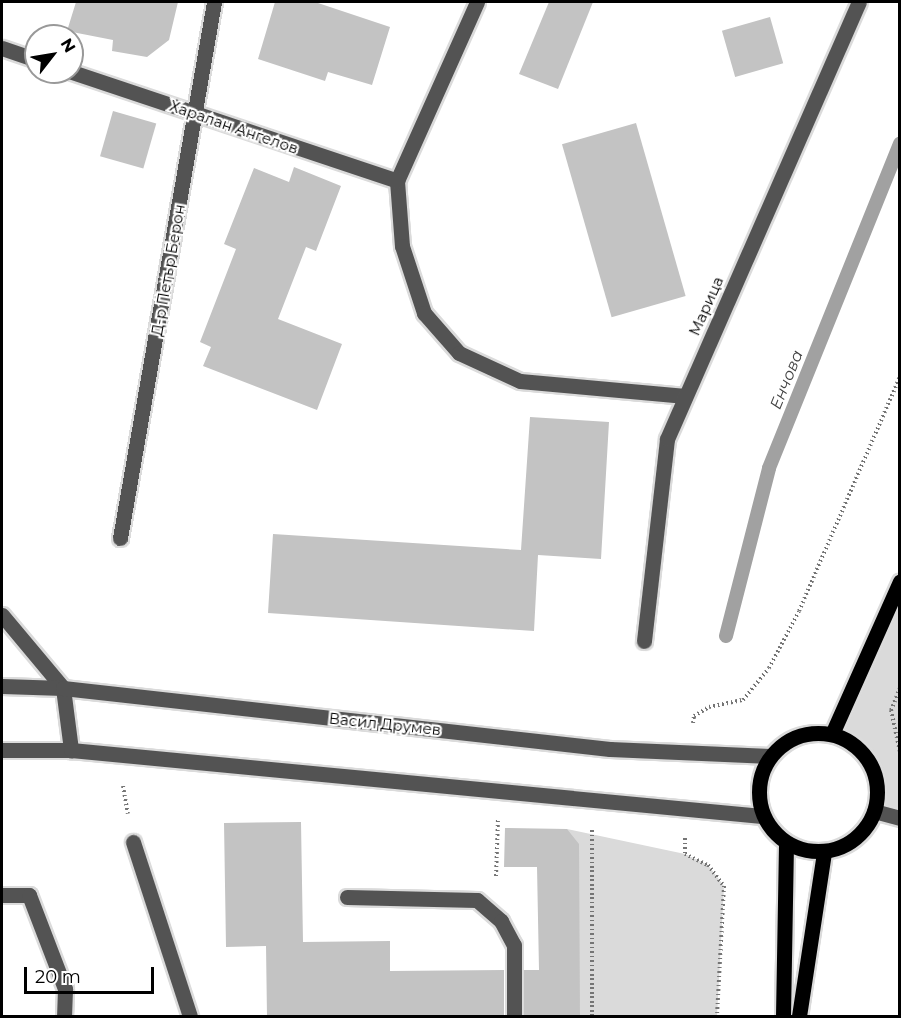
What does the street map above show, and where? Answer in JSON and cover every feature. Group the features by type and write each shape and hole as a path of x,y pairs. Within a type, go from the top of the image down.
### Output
{"main road":[{"path":"832,734 900,581"},
{"path":"832,734 860,750 870,763 876,779 874,812 855,839 824,852 804,851 786,843 762,816 758,785 770,756 798,736 832,734"},
{"path":"783,1017 786,843"},
{"path":"799,1017 824,852"}],"street":[{"name":"Д-р Петър Берон","path":"120,538 214,2"},
{"path":"477,2 397,181 402,246 424,313 459,354 520,381 685,396"},
{"name":"Марица","path":"644,641 667,439 859,2"},
{"path":"2,48 24,56"},
{"name":"Харалан Ангелов","path":"84,76 397,181"},
{"path":"2,615 63,688 71,750"},
{"name":"Васил Друмев","path":"2,686 63,688 598,747 770,756"},
{"path":"2,750 71,750 592,802 762,816"},
{"path":"874,812 900,819"},
{"path":"133,842 190,1017"},
{"path":"2,895 29,895 65,989 64,1017"},
{"path":"347,897 477,900 501,921 514,945 514,1017"}],"path":[{"path":"692,753 694,717 709,707 743,700 769,668 800,611 900,377"},
{"path":"900,688 891,710 900,752"},
{"path":"117,754 133,842"},
{"path":"495,918 499,793"},
{"path":"592,802 592,1017"},
{"path":"687,809 685,854 708,865 724,886 717,1017"}],"shaded area":[{"path":"899,581 899,818 874,811 870,763 832,734"},
{"path":"567,829 685,854 708,865 724,886 717,1016 580,1016"}],"building":[{"path":"76,2 178,2 169,40 147,57 112,51 113,40 84,34 84,24 69,24"},
{"path":"275,2 315,2 390,27 372,85 328,72 325,81 258,59"},
{"path":"549,2 593,2 558,89 519,74"},
{"path":"770,17 783,63 735,77 722,31"},
{"path":"113,111 156,123 143,169 100,156"},
{"path":"636,123 686,296 612,317 562,144"},
{"path":"294,167 341,186 316,251 306,247 278,319 342,344 317,410 203,366 211,347 200,342 236,249 224,244 254,168 289,182"},
{"path":"530,417 609,422 601,559 538,555 534,631 268,613 273,534 521,550"},
{"path":"301,822 303,942 390,941 390,971 504,970 504,1017 267,1017 266,946 226,947 224,823"},
{"path":"505,828 567,829 579,844 580,1017 524,1017 524,970 539,970 537,867 504,867"}],"waterway":[{"name":"Енчова","path":"726,636 769,468 900,143"}]}
